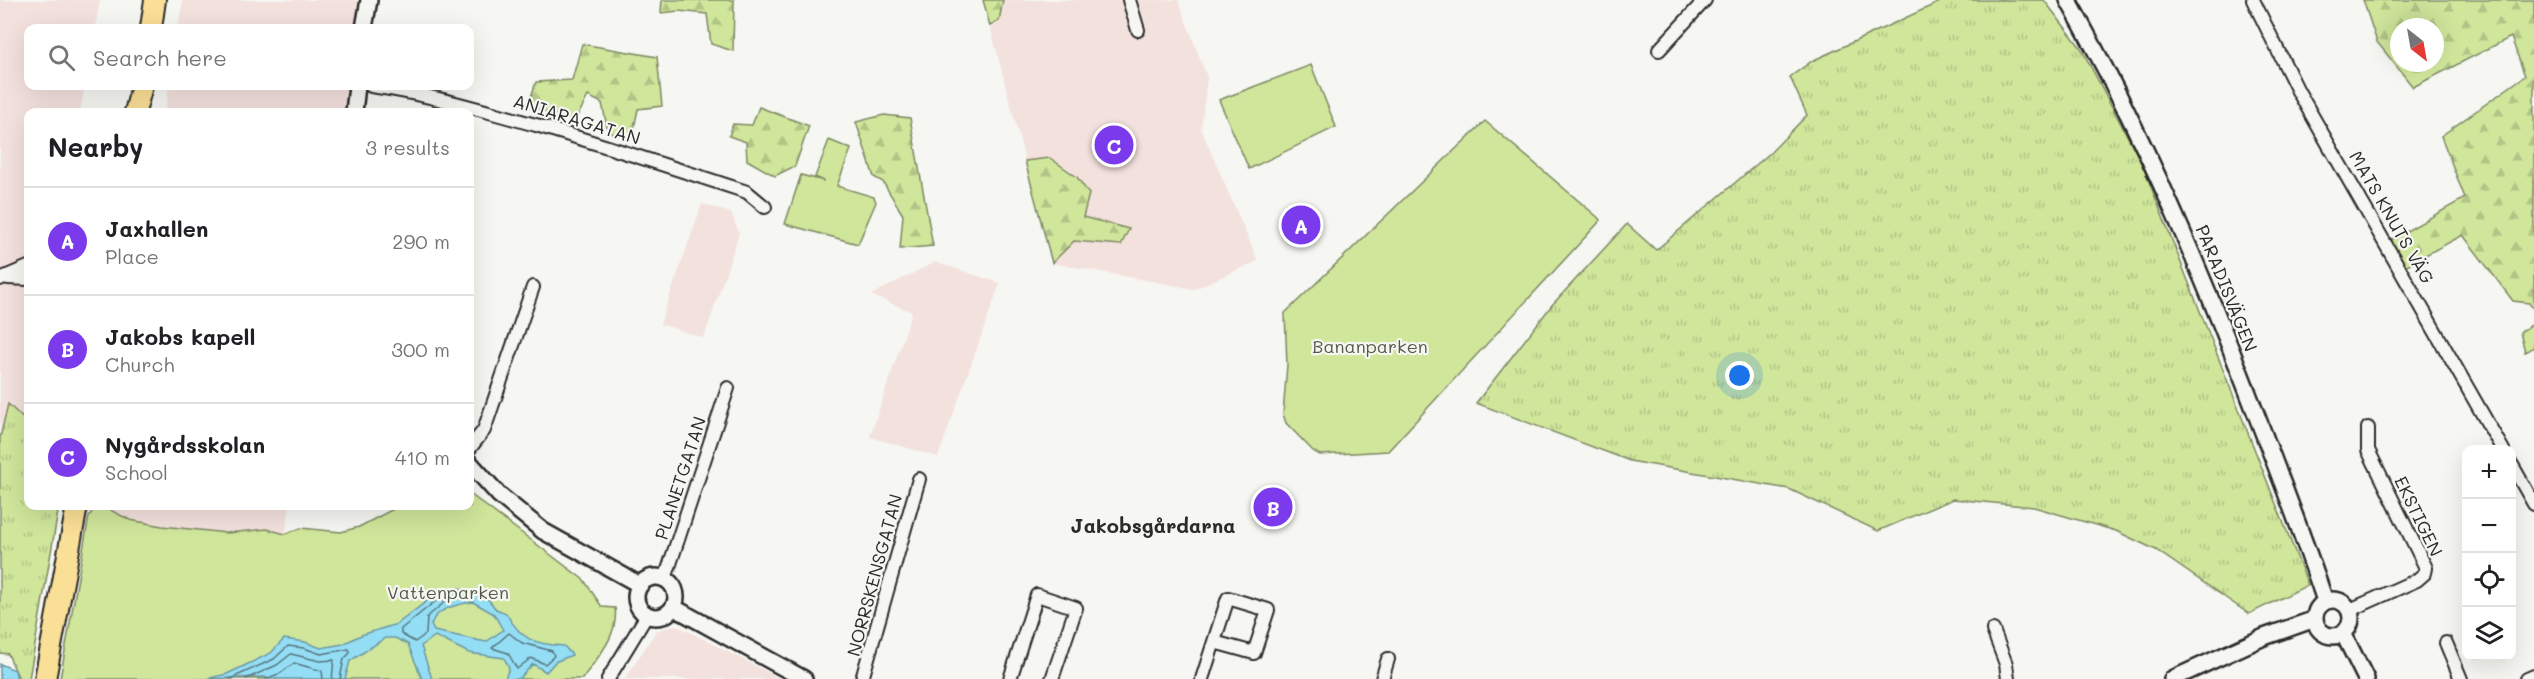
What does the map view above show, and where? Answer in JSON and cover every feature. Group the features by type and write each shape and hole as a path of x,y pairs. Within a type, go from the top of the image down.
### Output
{"highway":[{"path":"149,0 149,24"},
{"path":"150,24 155,0"},
{"path":"136,108 141,90"},
{"path":"45,679 76,510"}],"street":[{"path":"365,24 369,0"},
{"path":"1129,0 1138,30"},
{"path":"1659,50 1705,0"},
{"name":"PARADISVÄGEN","path":"2068,0 2151,160 2210,293 2307,546 2325,601"},
{"name":"MATS KNUTS VÄG","path":"2253,0 2298,91 2500,445"},
{"path":"354,108 357,90"},
{"name":"ANIARAGATAN","path":"399,90 458,102 584,139 747,192 765,207"},
{"path":"2,278 24,269"},
{"path":"2,278 24,279"},
{"path":"474,443 484,430 533,287"},
{"name":"PLANETGATAN","path":"665,579 728,388"},
{"name":"EKSTIGEN","path":"2350,610 2417,580 2425,573 2426,568 2368,450 2368,428"},
{"path":"474,467 499,495 543,531 640,585"},
{"path":"2516,473 2534,504"},
{"name":"NORRSKENSGATAN","path":"862,679 919,479"},
{"path":"640,585 654,577 665,579 674,588 676,594 673,607 665,615 647,615"},
{"path":"640,585 637,602 647,615"},
{"path":"1010,679 1037,595 1076,608 1052,679"},
{"path":"1202,679 1228,598 1268,610 1254,654 1214,642"},
{"path":"2325,601 2342,602 2350,610 2350,625 2337,636 2325,634 2320,630 2315,619 2318,608 2325,601"},
{"path":"673,607 804,679"},
{"path":"608,679 647,615"},
{"path":"2172,679 2264,637 2315,619"},
{"path":"1993,630 2006,664 2008,679"},
{"path":"2343,633 2366,679"},
{"path":"2446,643 2461,679"},
{"path":"1382,679 1388,659"},
{"path":"2527,679 2534,676"}],"shaded area":[{"path":"0,0 100,0 96,24 24,24 24,90 84,90 81,108 24,108 24,510 27,510 0,630"},
{"path":"183,0 363,0 359,24 179,24"},
{"path":"1003,0 1178,0 1207,77 1201,129 1258,261 1194,289 1052,263 990,26 999,20"},
{"path":"168,90 349,90 347,108 166,108"},
{"path":"702,204 731,213 739,233 704,338 660,324"},
{"path":"935,262 1000,283 938,457 870,437 912,312 871,295"},
{"path":"289,510 285,534 267,529 227,533 162,526 130,520 112,511"},
{"path":"676,625 779,679 625,679 656,631"}],"green space":[{"path":"662,0 734,0 733,51 711,44 707,14 679,11 661,13"},
{"path":"983,0 1003,0 999,21 990,26"},
{"path":"1944,0 2044,0 2081,48 2142,164 2308,585 2249,614 2156,550 2116,531 2034,507 1953,499 1878,531 1789,489 1630,461 1476,403 1552,305 1627,224 1656,250 1770,153 1807,115 1790,77 1812,61"},
{"path":"2363,0 2534,0 2534,310 2529,303 2513,301 2463,235 2405,266 2389,241 2465,198 2441,136 2525,76 2511,37 2444,71 2444,18 2390,18 2390,58 2377,42"},
{"path":"582,44 657,57 662,106 638,109 632,138 608,132 602,103 588,96 575,121 528,106 536,82 572,80"},
{"path":"1311,65 1336,127 1249,169 1219,100"},
{"path":"2401,72 2442,72 2413,87"},
{"path":"759,107 809,126 795,166 775,176 747,160 746,142 729,136 733,124 752,125"},
{"path":"884,115 910,118 933,246 900,249 903,215 883,182 874,177 856,122"},
{"name":"Bananparken","path":"1485,121 1601,220 1388,451 1320,455 1313,451 1286,423 1283,414 1287,365 1285,313"},
{"path":"829,140 851,149 837,186 874,197 876,202 858,244 785,224 801,175 824,181 815,177"},
{"path":"1050,158 1077,177 1089,194 1083,217 1129,229 1121,245 1074,241 1052,263 1025,161"},
{"path":"2534,323 2534,347 2525,352 2520,332"},
{"path":"8,404 24,419 24,510 58,510 29,679 19,679 8,654 0,653 0,438"},
{"name":"Vattenparken","path":"474,497 584,580 602,607 615,608 614,628 606,646 582,679 60,679 89,516 93,510 111,510 130,520 162,526 227,533 267,529 285,534 301,528 341,532 359,527 391,510 474,510"}],"water":[{"name":"Vattenparken","path":"458,588 486,597 496,609 506,613 523,635 536,642 564,646 572,655 555,662 546,672 533,664 519,679 505,679 509,668 504,658 469,653 435,636 421,646 432,679 422,679 408,644 395,638 385,638 350,661 345,679 267,679 265,677 206,679 227,674 271,653 284,639 305,642 321,648 343,644 361,635 397,624 436,594","holes":["473,602 494,614 503,630 486,642 434,631 431,625 433,619 442,611 467,603"]},
{"path":"0,664 15,670 17,679 0,679"}],"place":[{"name":"Nygårdsskolan","path":"1114,145"},
{"name":"Jaxhallen","path":"1301,225"},
{"name":"Jakobs kapell","path":"1273,507"}],"district":[{"name":"Jakobsgårdarna","path":"1153,525"}]}
